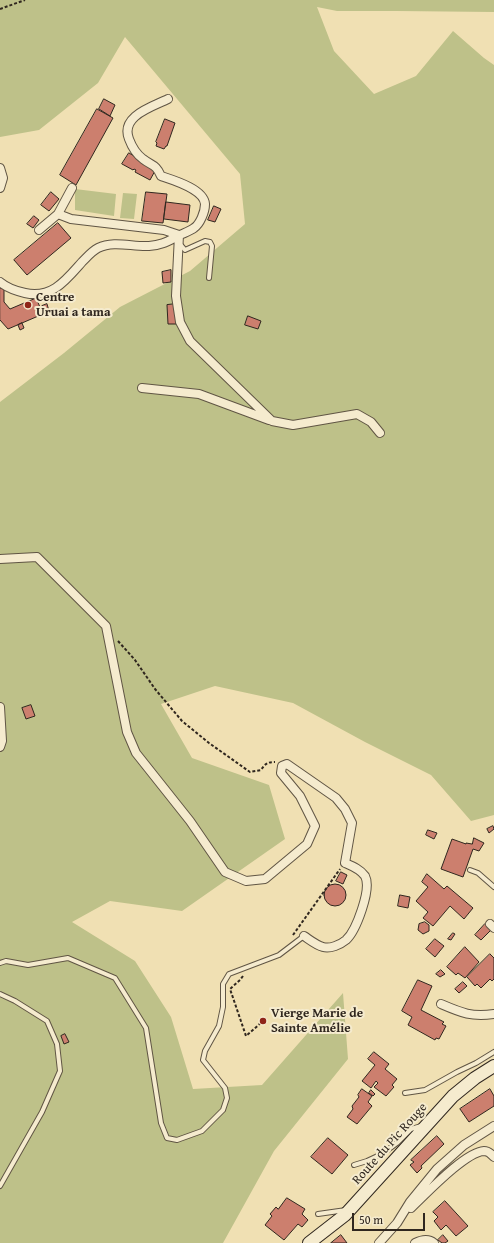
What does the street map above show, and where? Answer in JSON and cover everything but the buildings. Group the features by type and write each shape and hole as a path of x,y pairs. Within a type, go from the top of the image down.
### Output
{"street":[{"path":"0,282 5,286 18,291 34,295 43,294 61,284 90,254 98,248 114,244 148,246 164,244 179,239 200,222 205,204 204,198 190,187 161,176 157,168 142,159 132,147 126,133 130,121 137,114 168,99"},
{"path":"0,168 3,178 0,188"},
{"path":"39,230 58,214 72,188"},
{"path":"58,214 71,219 164,230 179,239"},
{"path":"179,239 176,296 180,322 190,341 272,421"},
{"path":"142,388 199,394 272,421 293,425 357,414 371,422 380,433"},
{"path":"0,559 37,557 106,626 127,732 136,753 190,821 225,872 246,881 265,879 307,844 315,826 300,796 281,772 282,766 287,764 317,784 336,798 345,809 352,823 345,863 358,869 366,878 363,906 347,939 336,946 324,947 313,943 304,936"},
{"path":"0,707 2,741 0,747"},
{"path":"441,1004 464,1014 480,1016 494,1014"},
{"name":"Route du Pic Rouge","path":"309,1243 348,1211 426,1124 463,1087 494,1066"},
{"path":"397,1223 410,1202 437,1169 464,1145 494,1126"},
{"path":"379,1243 440,1179 471,1156 485,1151 494,1157"},
{"path":"415,1243 421,1240 431,1241 434,1243"}],"lane":[{"path":"179,239 185,250 205,241 210,242 212,246 208,278"},
{"path":"470,870 478,873 494,886"},
{"path":"0,963 6,961 28,965 68,958 115,978 146,1028 161,1123 167,1138 177,1140 202,1132 223,1110 227,1098 226,1088 203,1060 205,1051 219,1026 223,1007 223,984 229,974 279,955 304,936"},
{"path":"0,994 15,1001 47,1021 57,1044 60,1071 42,1112 0,1186"},
{"path":"405,1093 425,1090 494,1052"},
{"path":"354,1165 382,1154 397,1143 411,1129 426,1124"},
{"path":"318,1214 344,1210 348,1211"}],"path":[{"path":"0,9 25,0"},
{"path":"106,626 135,660 155,689 182,721 250,772 260,770 265,764 274,761 282,766"},
{"path":"292,936 345,863"},
{"path":"249,966 240,980 230,989 246,1036 263,1021"}],"green space":[{"path":"0,0 494,0 494,12 337,11 317,7 334,51 374,94 416,76 453,31 494,65 494,815 471,821 431,775 365,742 293,703 215,686 161,704 192,758 269,785 285,839 182,911 110,901 72,922 135,961 171,1017 193,1089 262,1085 343,993 348,1059 274,1151 223,1243 0,1243 0,402 64,353 120,307 190,271 245,224 240,174 125,37 98,83 39,130 0,137"},
{"path":"75,189 116,194 114,216 75,210"},
{"path":"123,193 137,194 134,219 120,218"}],"place":[{"name":"Centre Uruai a tama","path":"28,305"},
{"name":"Vierge Marie de Sainte Amélie","path":"263,1021"}]}
